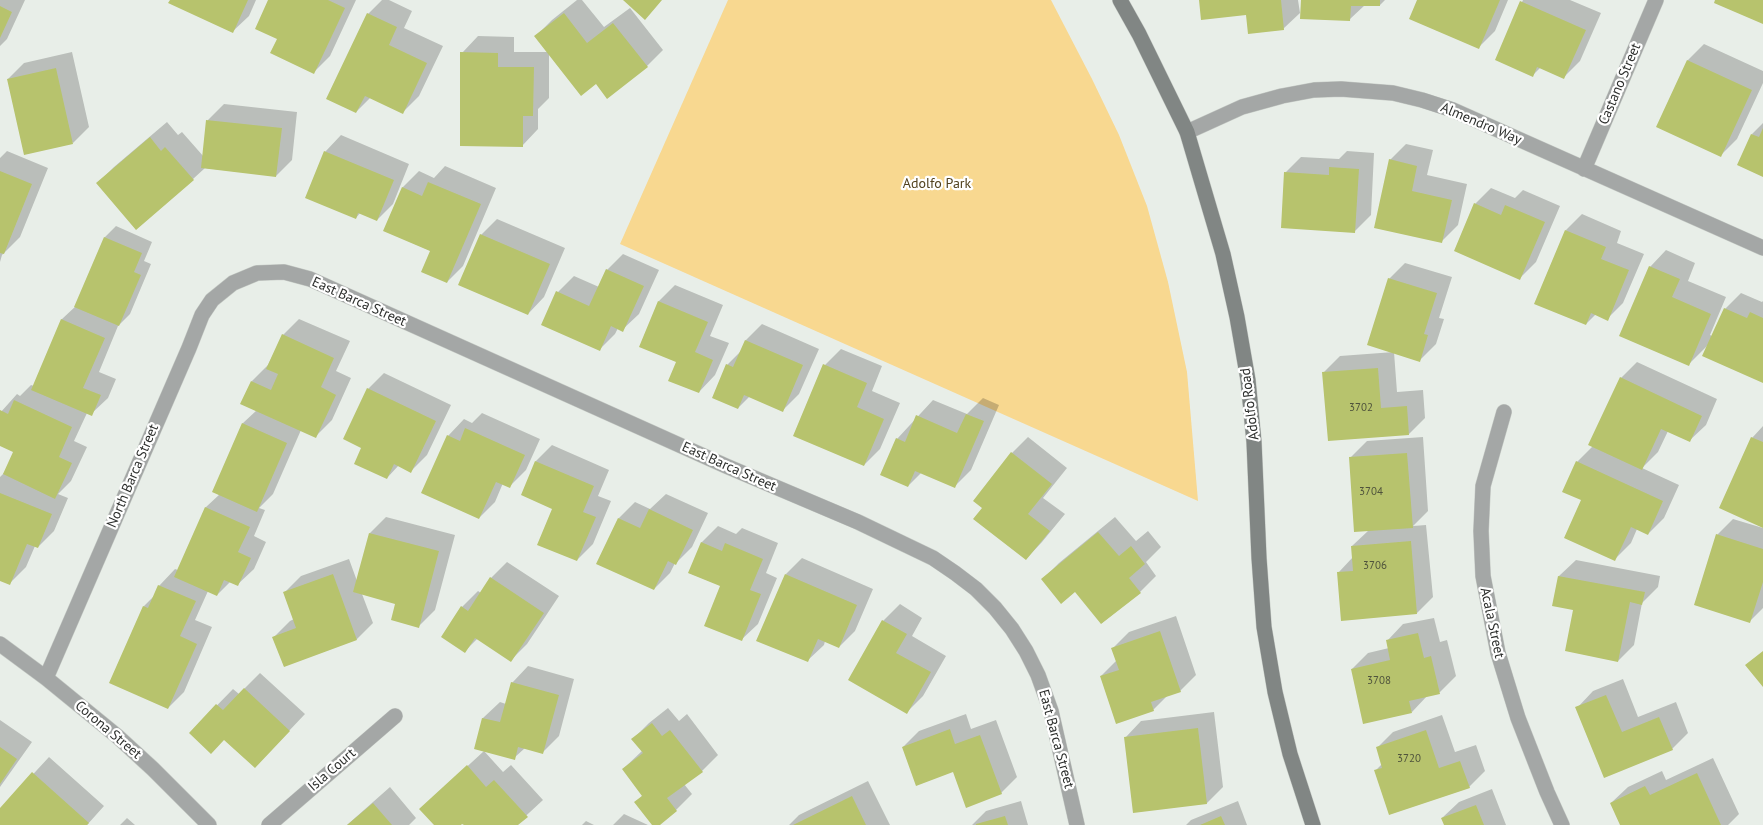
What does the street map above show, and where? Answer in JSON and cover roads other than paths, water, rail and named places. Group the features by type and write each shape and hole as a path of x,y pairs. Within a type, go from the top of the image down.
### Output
{"main road":[{"name":"Adolfo Road","path":"1120,0 1139,34 1187,132 1223,254 1248,380 1254,442 1264,627 1275,692 1290,754 1313,825"}],"street":[{"name":"Castano Street","path":"1584,168 1656,0"},
{"name":"Almendro Way","path":"1187,132 1242,107 1282,96 1314,90 1341,88 1393,93 1453,110 1763,248"},
{"name":"East Barca Street","path":"233,283 257,274 284,272 310,279 726,466 858,522 933,558 955,573 989,602 1012,629 1026,651 1038,675 1051,711 1077,825"},
{"name":"North Barca Street","path":"46,678 202,315 212,300 233,283"},
{"name":"Acala Street","path":"1504,412 1483,486 1480,531 1484,584 1498,653 1515,709 1547,792 1562,825"},
{"name":"Corona Street","path":"0,644 46,678 117,736 209,825"},
{"name":"Isla Court","path":"269,825 395,716"}],"park label":[{"name":"Adolfo Park","path":"937,184"}]}
